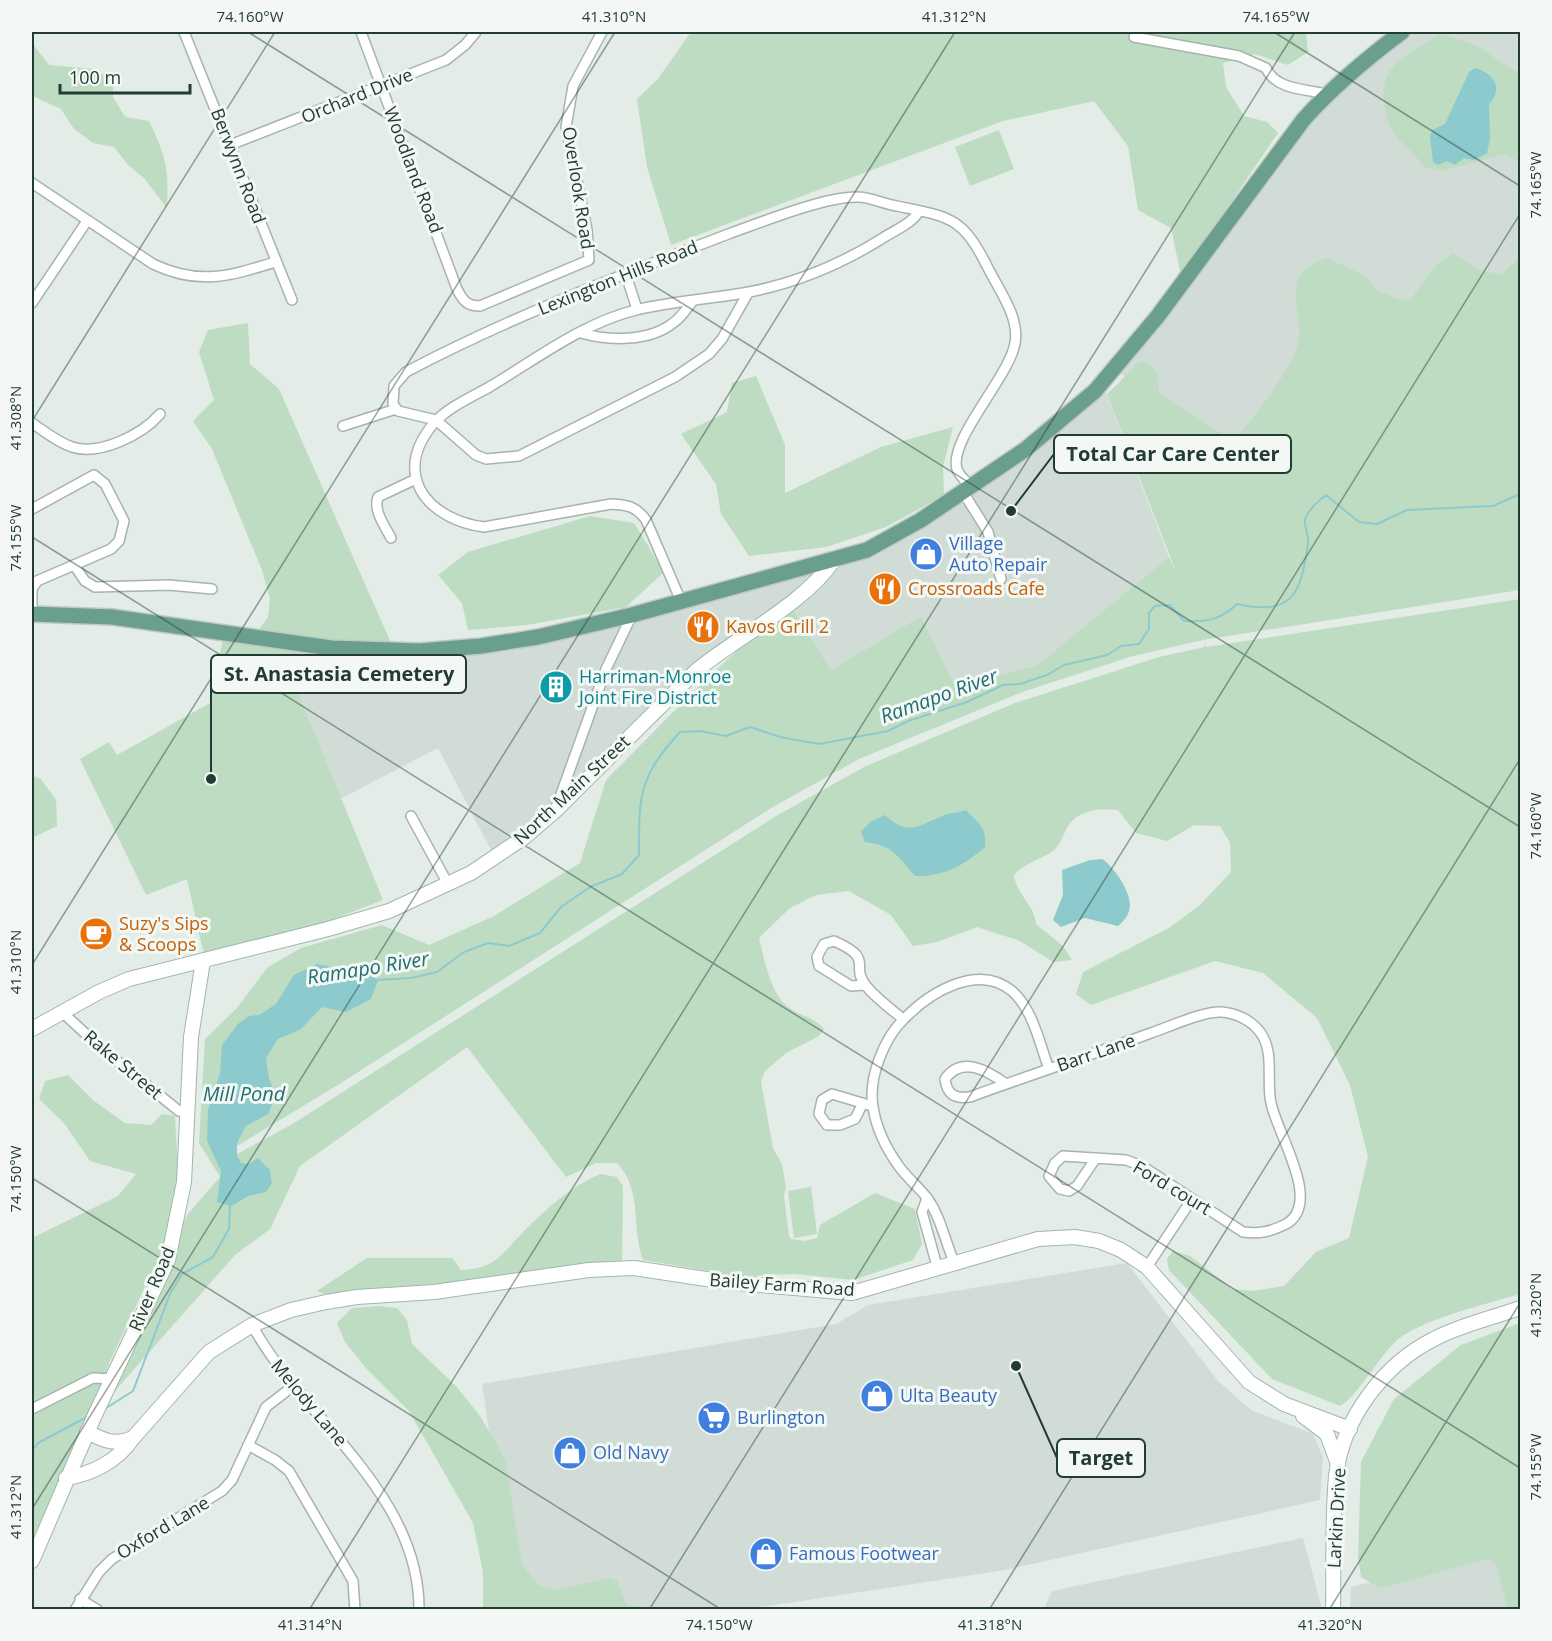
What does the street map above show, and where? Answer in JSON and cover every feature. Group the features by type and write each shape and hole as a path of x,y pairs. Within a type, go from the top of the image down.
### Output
{"main road":[{"path":"32,614 112,617 331,648 387,651 484,646 538,637 632,615 833,561 886,542 967,489 1053,428 1115,370 1158,316 1258,178 1327,94 1402,32"}],"street":[{"name":"Berwynn Road","path":"184,32 292,300"},
{"name":"Woodland Road","path":"361,32 457,289 462,300 470,306"},
{"name":"Orchard Drive","path":"230,145 446,60 465,45 476,32"},
{"name":"Overlook Road","path":"470,306 495,302 589,260 587,230 566,127 573,86 603,32"},
{"path":"1134,37 1239,56 1266,68 1271,80 1279,84 1327,94"},
{"path":"32,183 153,264 188,277 212,278 234,275 275,262"},
{"name":"Lexington Hills Road","path":"396,409 392,395 394,386 406,372 519,317 769,219 838,199 860,197 919,211 939,213 954,221 970,235 1012,317 1016,332 1012,356 970,425 958,454 957,471 988,532 1001,579"},
{"name":"Lexington Hills Road","path":"416,479 414,470 416,451 436,420 582,333 636,309 748,292 840,262 909,221 919,211"},
{"path":"32,303 87,221"},
{"path":"626,275 636,309"},
{"path":"343,426 396,409 436,420 456,440 486,459 500,459 527,453 675,377 700,360 722,339 748,292"},
{"name":"Lexington Hills Road","path":"582,333 606,339 649,334 675,322 692,302"},
{"path":"32,423 72,447 87,448 106,446 124,439 152,423 160,414"},
{"path":"32,509 94,475 105,484 120,512 123,530 111,549 37,581 33,589 32,614"},
{"path":"391,538 378,512 376,501 378,497 416,479 431,504 446,515 478,526 497,527 611,504 629,505 639,511 646,520 681,601"},
{"name":"North Main Street","path":"32,1029 129,980 388,911 448,884 495,858 555,811 696,671 720,651 799,597 822,578 833,561"},
{"path":"74,565 85,581 95,587 169,585 212,589"},
{"path":"555,811 606,669 632,615"},
{"path":"411,816 448,884"},
{"path":"865,985 851,986 819,966 817,957 824,944 834,940 852,948 860,956 865,985 903,1019"},
{"name":"River Road","path":"32,1561 66,1478 170,1250 184,1182 191,1036 203,961"},
{"name":"Barr Lane","path":"954,1262 938,1215 893,1157 882,1139 867,1104 878,1061 903,1019 939,992 980,978 998,982 1013,992 1023,1005 1049,1069 1218,1011 1234,1014 1250,1022 1262,1034 1267,1050 1271,1104 1302,1197 1301,1209 1294,1219 1263,1234 1243,1232"},
{"name":"Rake Street","path":"62,1012 109,1055 179,1111 187,1112"},
{"path":"1006,1084 986,1069 960,1067 951,1070 945,1079 946,1089 959,1098 1006,1084 1049,1069"},
{"path":"832,1094 867,1104 855,1119 840,1125 827,1125 819,1114 822,1100 832,1094"},
{"name":"Ford court","path":"1096,1158 1077,1186 1068,1191 1060,1189 1049,1176 1055,1163 1063,1156 1096,1158 1126,1160 1142,1166 1243,1232"},
{"path":"927,1198 922,1212 937,1266"},
{"path":"1147,1267 1192,1199"},
{"name":"Bailey Farm Road","path":"252,1325 291,1310 333,1300 434,1292 589,1270 634,1268 726,1282 852,1293 937,1266 1038,1239 1075,1237 1110,1246 1147,1267 1249,1382 1284,1404 1350,1429"},
{"name":"Larkin Drive","path":"1333,1610 1338,1466 1350,1429 1379,1383 1393,1366 1414,1349 1436,1337 1521,1308"},
{"path":"66,1478 81,1476 113,1459 126,1449 133,1438 209,1352 252,1325"},
{"name":"Melody Lane","path":"252,1325 268,1356 292,1388 367,1473 384,1500 408,1549 416,1574 419,1610"},
{"path":"32,1409 93,1378 110,1384"},
{"name":"Oxford Lane","path":"75,1610 99,1572 112,1558 222,1491 232,1480 266,1407 292,1388"},
{"path":"1284,1404 1327,1434 1332,1442 1338,1466"},
{"path":"87,1432 113,1443 122,1443 133,1438"},
{"path":"248,1445 289,1471 353,1581 355,1610"},
{"path":"80,1599 98,1610"}],"shaded area":[{"path":"1402,32 1520,32 1520,298 1248,456 1115,370 1304,119"},
{"path":"1104,387 1169,557 1036,666 957,690 921,616 831,670 790,604 720,651 495,858 438,748 340,799 285,661 312,646 481,646 867,550"},
{"path":"1127,1263 1218,1381 1251,1410 1313,1434 1323,1457 1320,1500 1005,1570 748,1609 516,1609 482,1384 836,1324 868,1305"},
{"path":"1303,1538 1322,1609 1044,1609 1052,1591"},
{"path":"1497,1553 1512,1610 1350,1610 1351,1587"}],"green space":[{"path":"691,32 1306,32 1308,52 1288,65 1255,54 1223,63 1226,87 1244,116 1267,122 1278,133 1189,264 1180,271 1171,228 1138,210 1128,146 1094,101 1003,121 671,245 647,167 637,99 657,80"},
{"path":"1441,34 1475,45 1520,72 1520,162 1504,154 1442,171 1424,167 1391,129 1387,118 1384,92 1391,70 1398,61"},
{"path":"32,43 49,65 94,69 113,81 113,97 125,117 149,121 165,163 167,208 144,178 128,165 114,147 93,143 74,129 61,109 33,96"},
{"path":"999,130 1014,169 970,186 955,147"},
{"path":"1453,253 1480,270 1501,275 1520,257 1520,590 1203,640 1206,647 1520,599 1520,1294 1435,1320 1404,1335 1393,1344 1359,1387 1340,1406 1272,1379 1169,1270 1167,1259 1173,1251 1190,1256 1233,1289 1252,1291 1284,1286 1316,1252 1349,1238 1368,1157 1350,1085 1317,1018 1263,973 1215,961 1091,1005 1076,994 1083,972 1169,928 1200,905 1231,872 1230,843 1220,826 1194,825 1167,841 1136,833 1118,810 1100,809 1078,816 1070,823 1053,851 1014,875 1015,882 1032,911 1036,924 1063,946 1072,960 1053,962 1020,941 977,927 937,942 913,946 891,915 849,891 816,895 790,908 759,938 772,984 782,1001 792,1010 824,1029 819,1036 786,1053 765,1071 761,1082 773,1148 782,1164 789,1236 791,1239 804,1241 817,1238 820,1225 875,1193 915,1209 922,1244 913,1260 853,1280 795,1274 740,1276 643,1260 630,1185 617,1163 596,1163 566,1177 467,1047 300,1166 270,1229 235,1255 114,1392 187,1215 220,1177 199,1143 205,1039 236,1009 268,967 301,948 382,925 429,945 494,916 580,863 606,780 703,682 789,603 831,670 921,616 957,690 979,681 1036,666 1169,557 1177,574 1107,394 1131,369 1140,361 1146,362 1157,372 1159,393 1233,441 1281,379 1295,352 1300,333 1296,291 1301,274 1308,267 1327,258 1366,276 1375,289 1397,299 1411,300 1429,274","holes":["1203,640 1205,647 1159,657 1015,703 866,766 776,816 291,1125 237,1154 237,1146 341,1083 771,808 859,759 1025,691 1133,656"]},
{"path":"248,323 250,364 279,389 391,643 343,643 257,632 268,617 270,599 262,570 212,449 193,421 214,400 199,352 208,330"},
{"path":"756,376 785,445 785,493 881,447 953,427 943,467 944,495 886,527 826,547 749,556 721,514 716,484 681,434 727,412 732,383"},
{"path":"590,516 634,523 664,572 626,607 527,625 468,630 462,603 438,575 468,552"},
{"path":"224,634 312,646 285,662 383,900 318,925 204,955 187,879 146,895 80,759 109,742 117,755 210,703"},
{"path":"32,776 41,779 56,800 57,826 32,838"},
{"path":"68,1075 94,1101 125,1123 151,1125 162,1114 175,1116 178,1174 164,1259 152,1272 110,1361 98,1395 32,1540 32,1238 118,1196 136,1174 90,1161 64,1123 39,1099 45,1081"},
{"path":"600,1174 617,1177 623,1186 622,1265 327,1295 317,1291 367,1258 452,1258 461,1270 491,1263 560,1198"},
{"path":"811,1187 817,1234 794,1238 788,1191"},
{"path":"380,1306 397,1308 407,1320 412,1344 456,1386 480,1416 505,1459 522,1565 539,1585 557,1590 609,1578 617,1581 627,1605 662,1609 483,1609 483,1572 473,1523 409,1411 366,1368 345,1342 337,1323 352,1308"},
{"path":"1520,1323 1520,1609 1508,1609 1496,1565 1488,1559 1380,1588 1361,1577 1358,1557 1361,1462 1394,1399 1461,1345"}],"water":[{"path":"1476,68 1492,78 1496,88 1496,93 1489,104 1490,139 1487,153 1474,160 1464,158 1455,165 1447,161 1438,165 1433,162 1430,137 1432,130 1445,124 1469,72"},
{"path":"966,810 983,830 985,847 953,869 935,874 915,876 889,849 865,842 861,832 870,822 885,815 901,826 913,828 945,815"},
{"path":"1102,859 1116,873 1127,892 1130,905 1126,917 1118,926 1085,918 1061,927 1053,920 1063,895 1062,870 1090,860"},
{"name":"Mill Pond","path":"317,964 367,974 378,980 371,999 346,1012 322,1007 301,1029 278,1039 266,1058 269,1079 276,1095 268,1114 246,1126 237,1143 237,1155 241,1163 249,1164 258,1158 270,1170 272,1183 266,1192 248,1196 232,1206 217,1202 221,1171 207,1141 208,1110 220,1073 222,1045 238,1024 249,1016 259,1015 276,1004 294,975"}],"waterway":[{"name":"Ramapo River","path":"375,980 411,978 437,972 464,952 488,943 509,946 540,933 561,907 590,887 622,874 639,855 641,802 649,776 656,762 680,732 700,731 726,736 750,727 780,737 819,744 888,731 908,721 967,702 1003,685 1020,684 1047,675 1064,665 1107,655 1121,646 1139,644 1149,629 1149,613 1155,606 1170,605 1184,621 1192,621 1219,617 1237,604 1271,607 1282,603 1291,597 1302,576 1308,543 1306,516 1326,495 1359,522 1377,524 1407,510 1493,506 1520,494"},
{"name":"Ramapo River","path":"103,1410 133,1391 170,1294 182,1274 213,1257 229,1229 230,1205"},
{"name":"Ramapo River","path":"32,1451 38,1443 87,1417"}],"place":[{"name":"Total Car Care Center","path":"1011,511"},
{"name":"Village Auto Repair","path":"926,554"},
{"name":"Crossroads Cafe","path":"885,589"},
{"name":"Kavos Grill 2","path":"703,627"},
{"name":"Harriman-Monroe Joint Fire District","path":"556,687"},
{"name":"St. Anastasia Cemetery","path":"211,779"},
{"name":"Suzy's Sips & Scoops","path":"96,934"},
{"name":"Target","path":"1016,1366"},
{"name":"Ulta Beauty","path":"877,1396"},
{"name":"Burlington","path":"714,1418"},
{"name":"Old Navy","path":"570,1453"},
{"name":"Famous Footwear","path":"766,1554"}]}
